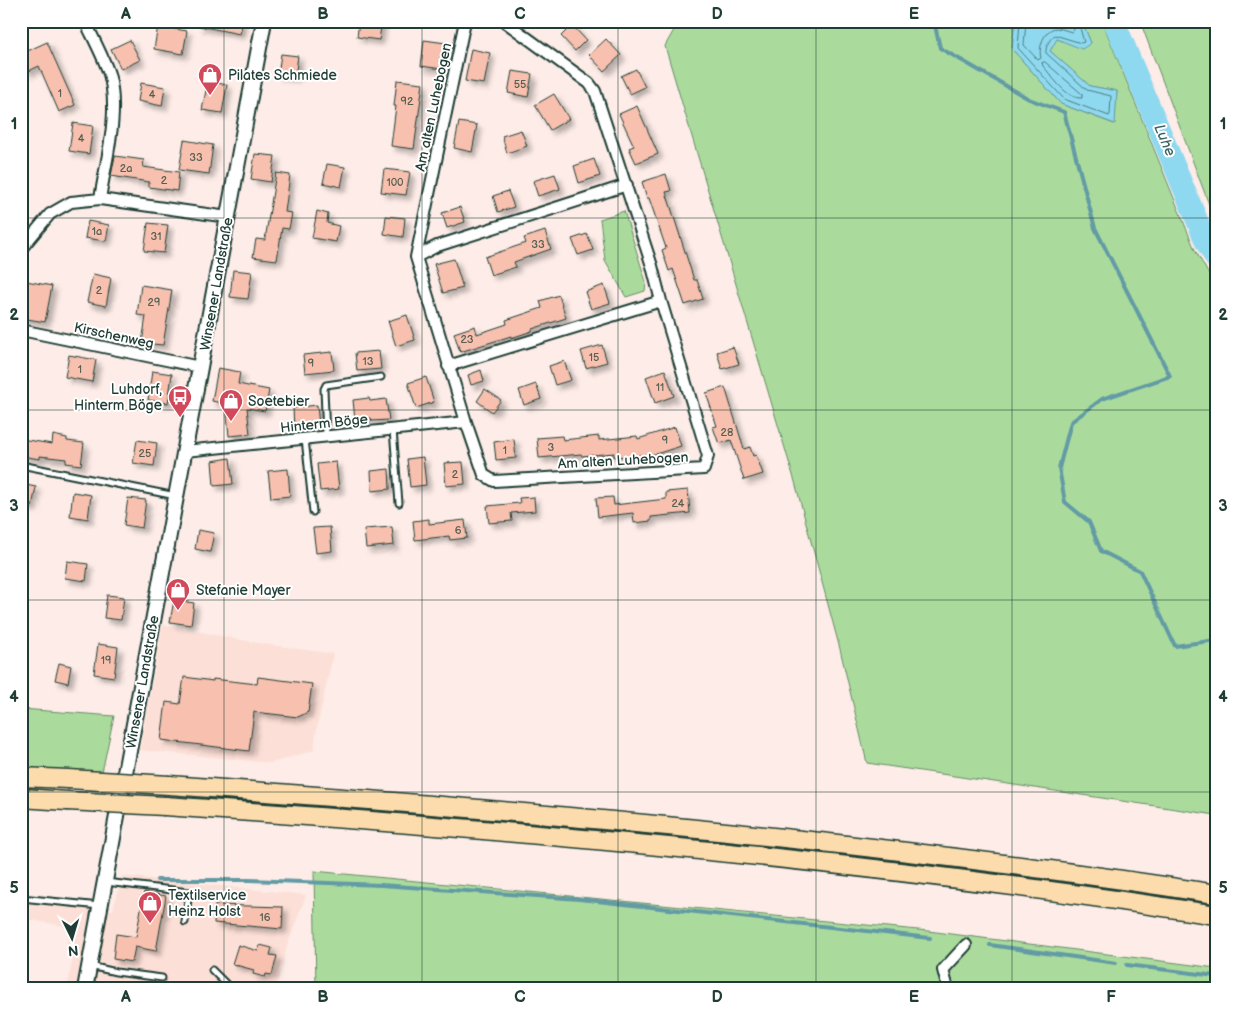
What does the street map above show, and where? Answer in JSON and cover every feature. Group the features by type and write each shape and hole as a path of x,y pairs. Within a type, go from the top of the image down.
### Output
{"highway":[{"path":"21,777 169,785 695,828 940,856 1216,894"},
{"path":"21,798 419,824 680,848 952,878 1216,915"}],"main road":[{"name":"Winsener Landstraße","path":"85,989 264,21"}],"street":[{"path":"85,21 108,73 113,94 113,114 100,199"},
{"name":"Am alten Luhebogen","path":"465,21 416,257 448,366 484,475 494,481 704,469 708,456 627,184 595,91 589,83 504,21"},
{"path":"416,257 437,246 627,184"},
{"path":"21,249 50,214 71,202 100,199 228,217"},
{"path":"448,366 661,301"},
{"name":"Kirschenweg","path":"21,330 200,367"},
{"name":"Hinterm Böge","path":"185,451 466,422"},
{"path":"948,989 943,970 966,944"}],"lane":[{"path":"326,437 324,389 326,385 381,377"},
{"path":"393,430 399,503"},
{"path":"305,439 313,512"},
{"path":"26,466 176,496"},
{"path":"105,882 189,892 185,922"},
{"path":"21,898 100,906"},
{"path":"90,966 116,972 162,978"},
{"path":"212,970 230,989"}],"shaded area":[{"path":"163,625 257,643 333,654 316,731 314,750 271,763 140,750"},
{"path":"122,876 306,895 287,946 275,989 67,989 75,945 67,943 70,927 21,918 21,903 113,910"}],"green space":[{"path":"662,21 1015,21 1012,49 1061,104 1114,124 1117,91 1090,86 1050,51 1056,39 1091,43 1082,21 1102,21 1195,250 1216,287 1216,815 867,763 840,649 795,482 665,46 674,30"},
{"path":"1140,21 1216,21 1216,223"},
{"path":"624,211 646,282 645,291 626,297 605,260 600,219"},
{"path":"21,709 114,716 102,772 21,768"},
{"path":"314,871 928,931 1216,968 1216,989 316,989"}],"water":[{"path":"1015,21 1082,21 1091,43 1082,49 1057,39 1050,51 1090,86 1117,91 1115,124 1061,104 1012,49"}],"building":[{"path":"200,21 243,21 240,34 199,26"},
{"path":"359,21 382,21 379,40 357,37"},
{"path":"572,25 586,40 575,51 561,36"},
{"path":"158,26 187,31 183,54 154,49"},
{"path":"606,39 621,55 604,71 589,55"},
{"path":"130,40 140,60 121,69 111,49"},
{"path":"424,40 446,43 442,69 421,66"},
{"path":"47,42 75,105 59,112 39,66 27,72 21,59 21,54"},
{"path":"471,49 490,53 484,84 465,81"},
{"path":"281,54 298,56 295,77 278,75"},
{"path":"636,69 645,87 630,94 621,76"},
{"path":"512,71 532,74 528,97 508,93"},
{"path":"397,80 423,83 414,149 391,146"},
{"path":"208,81 227,85 222,113 202,110"},
{"path":"141,83 165,87 162,106 138,101"},
{"path":"554,94 569,119 550,130 535,105"},
{"path":"637,106 658,154 636,163 629,148 634,146 619,114"},
{"path":"459,122 477,125 472,152 454,148"},
{"path":"73,123 93,126 89,154 69,151"},
{"path":"521,130 527,146 507,153 502,136"},
{"path":"184,140 213,145 209,174 179,170"},
{"path":"255,154 275,156 271,182 251,179"},
{"path":"115,156 144,160 143,167 179,172 177,191 149,187 149,182 111,176"},
{"path":"594,159 600,176 579,183 574,166"},
{"path":"327,164 345,167 341,187 323,183"},
{"path":"384,169 410,172 406,195 381,192"},
{"path":"276,173 290,175 285,212 292,213 289,229 282,228 277,260 253,257 256,239 265,240"},
{"path":"555,174 560,189 538,196 533,181"},
{"path":"666,174 671,191 666,192 694,280 697,280 703,299 685,305 673,269 669,271 662,250 666,248 642,182"},
{"path":"508,191 514,207 498,212 493,196"},
{"path":"460,207 465,222 447,228 442,213"},
{"path":"317,211 328,214 327,223 339,226 336,242 312,238"},
{"path":"386,216 405,218 403,237 384,234"},
{"path":"88,221 109,225 106,241 85,238"},
{"path":"148,223 168,225 164,253 144,251"},
{"path":"545,231 551,249 514,262 516,267 491,275 485,257 526,243 524,238"},
{"path":"587,234 593,250 578,255 572,239"},
{"path":"454,259 463,288 443,293 434,264"},
{"path":"233,270 252,272 248,299 230,297"},
{"path":"93,274 111,278 106,306 87,302"},
{"path":"21,280 52,286 45,322 21,318"},
{"path":"141,285 172,290 163,345 142,343 146,316 137,315"},
{"path":"604,285 610,303 591,309 585,292"},
{"path":"559,295 566,318 511,338 511,336 460,352 454,333 475,326 477,334 507,324 506,320 542,308 540,301"},
{"path":"407,315 415,340 396,346 388,321"},
{"path":"602,345 607,362 586,368 581,351"},
{"path":"733,347 739,364 722,369 717,352"},
{"path":"379,351 381,369 357,371 355,353"},
{"path":"332,352 334,370 305,373 303,355"},
{"path":"69,355 96,360 92,382 65,377"},
{"path":"564,361 571,380 555,385 549,366"},
{"path":"218,368 240,372 238,384 269,390 265,411 247,408 250,434 229,436 226,404 212,401"},
{"path":"481,370 484,381 471,385 468,375"},
{"path":"665,370 674,396 655,403 646,377"},
{"path":"152,371 172,374 168,403 148,400"},
{"path":"426,377 434,402 416,408 408,383"},
{"path":"536,384 541,399 524,405 519,390"},
{"path":"725,387 744,449 750,447 753,456 756,455 763,474 744,480 731,440 719,444 713,427 717,426 706,393"},
{"path":"485,389 501,400 492,412 477,401"},
{"path":"369,398 370,401 386,399 389,420 372,421 371,418 355,420 353,400"},
{"path":"317,405 319,426 294,428 293,408"},
{"path":"675,427 681,446 656,454 614,457 614,453 582,456 581,454 539,458 537,438 562,436 563,440 599,436 599,440 637,436 638,439"},
{"path":"53,435 67,438 67,441 84,443 81,465 66,463 66,459 40,456 40,459 21,456 21,439 52,444"},
{"path":"514,439 516,458 496,460 494,442"},
{"path":"137,440 157,443 154,466 133,463"},
{"path":"423,457 426,485 410,487 407,459"},
{"path":"230,458 233,484 214,486 212,461"},
{"path":"336,462 339,489 320,491 317,464"},
{"path":"463,462 465,484 446,486 444,463"},
{"path":"288,469 290,496 271,498 268,471"},
{"path":"389,469 390,489 372,491 371,471"},
{"path":"21,484 36,487 32,507 21,505"},
{"path":"688,490 690,513 651,517 651,521 634,523 633,513 598,517 596,498 613,497 614,505 666,499 666,492"},
{"path":"73,492 91,495 88,519 70,516"},
{"path":"534,497 535,511 511,513 512,521 489,523 487,506 520,503 519,498"},
{"path":"128,498 146,500 142,528 124,525"},
{"path":"429,519 429,524 465,520 467,538 450,540 449,536 415,540 413,521"},
{"path":"330,527 332,551 316,553 313,528"},
{"path":"392,527 394,545 366,548 364,529"},
{"path":"198,530 214,533 210,552 195,549"},
{"path":"67,561 88,564 86,581 65,578"},
{"path":"107,595 124,597 121,620 104,618"},
{"path":"174,600 194,603 191,625 170,622"},
{"path":"98,644 118,647 114,677 94,674"},
{"path":"59,663 71,666 68,683 55,680"},
{"path":"184,677 257,684 258,677 312,684 308,712 298,717 254,712 249,751 161,740 166,702 180,704"},
{"path":"144,892 166,896 156,951 135,947 132,962 113,959 116,934 136,937"},
{"path":"215,905 283,907 282,929 214,923"},
{"path":"238,945 258,951 260,945 272,948 270,955 277,956 272,975 266,974 265,977 253,974 254,970 232,964"}],"waterway":[{"path":"934,21 940,48 1029,99 1064,112 1095,228 1170,376 1102,399 1071,422 1059,468 1065,502 1089,522 1101,551 1140,571 1175,646 1216,640"},
{"name":"Luhe","path":"1114,21 1206,242 1216,259"},
{"path":"157,880 249,880 381,885 579,899 930,938"},
{"path":"990,945 1116,963"},
{"path":"1127,965 1216,976"}],"place":[{"name":"Pilates Schmiede","path":"210,96"},
{"name":"Luhdorf, Hinterm Böge","path":"180,418"},
{"name":"Soetebier","path":"231,422"},
{"name":"Stefanie Mayer","path":"178,611"},
{"name":"Textilservice Heinz Holst","path":"150,924"}]}
